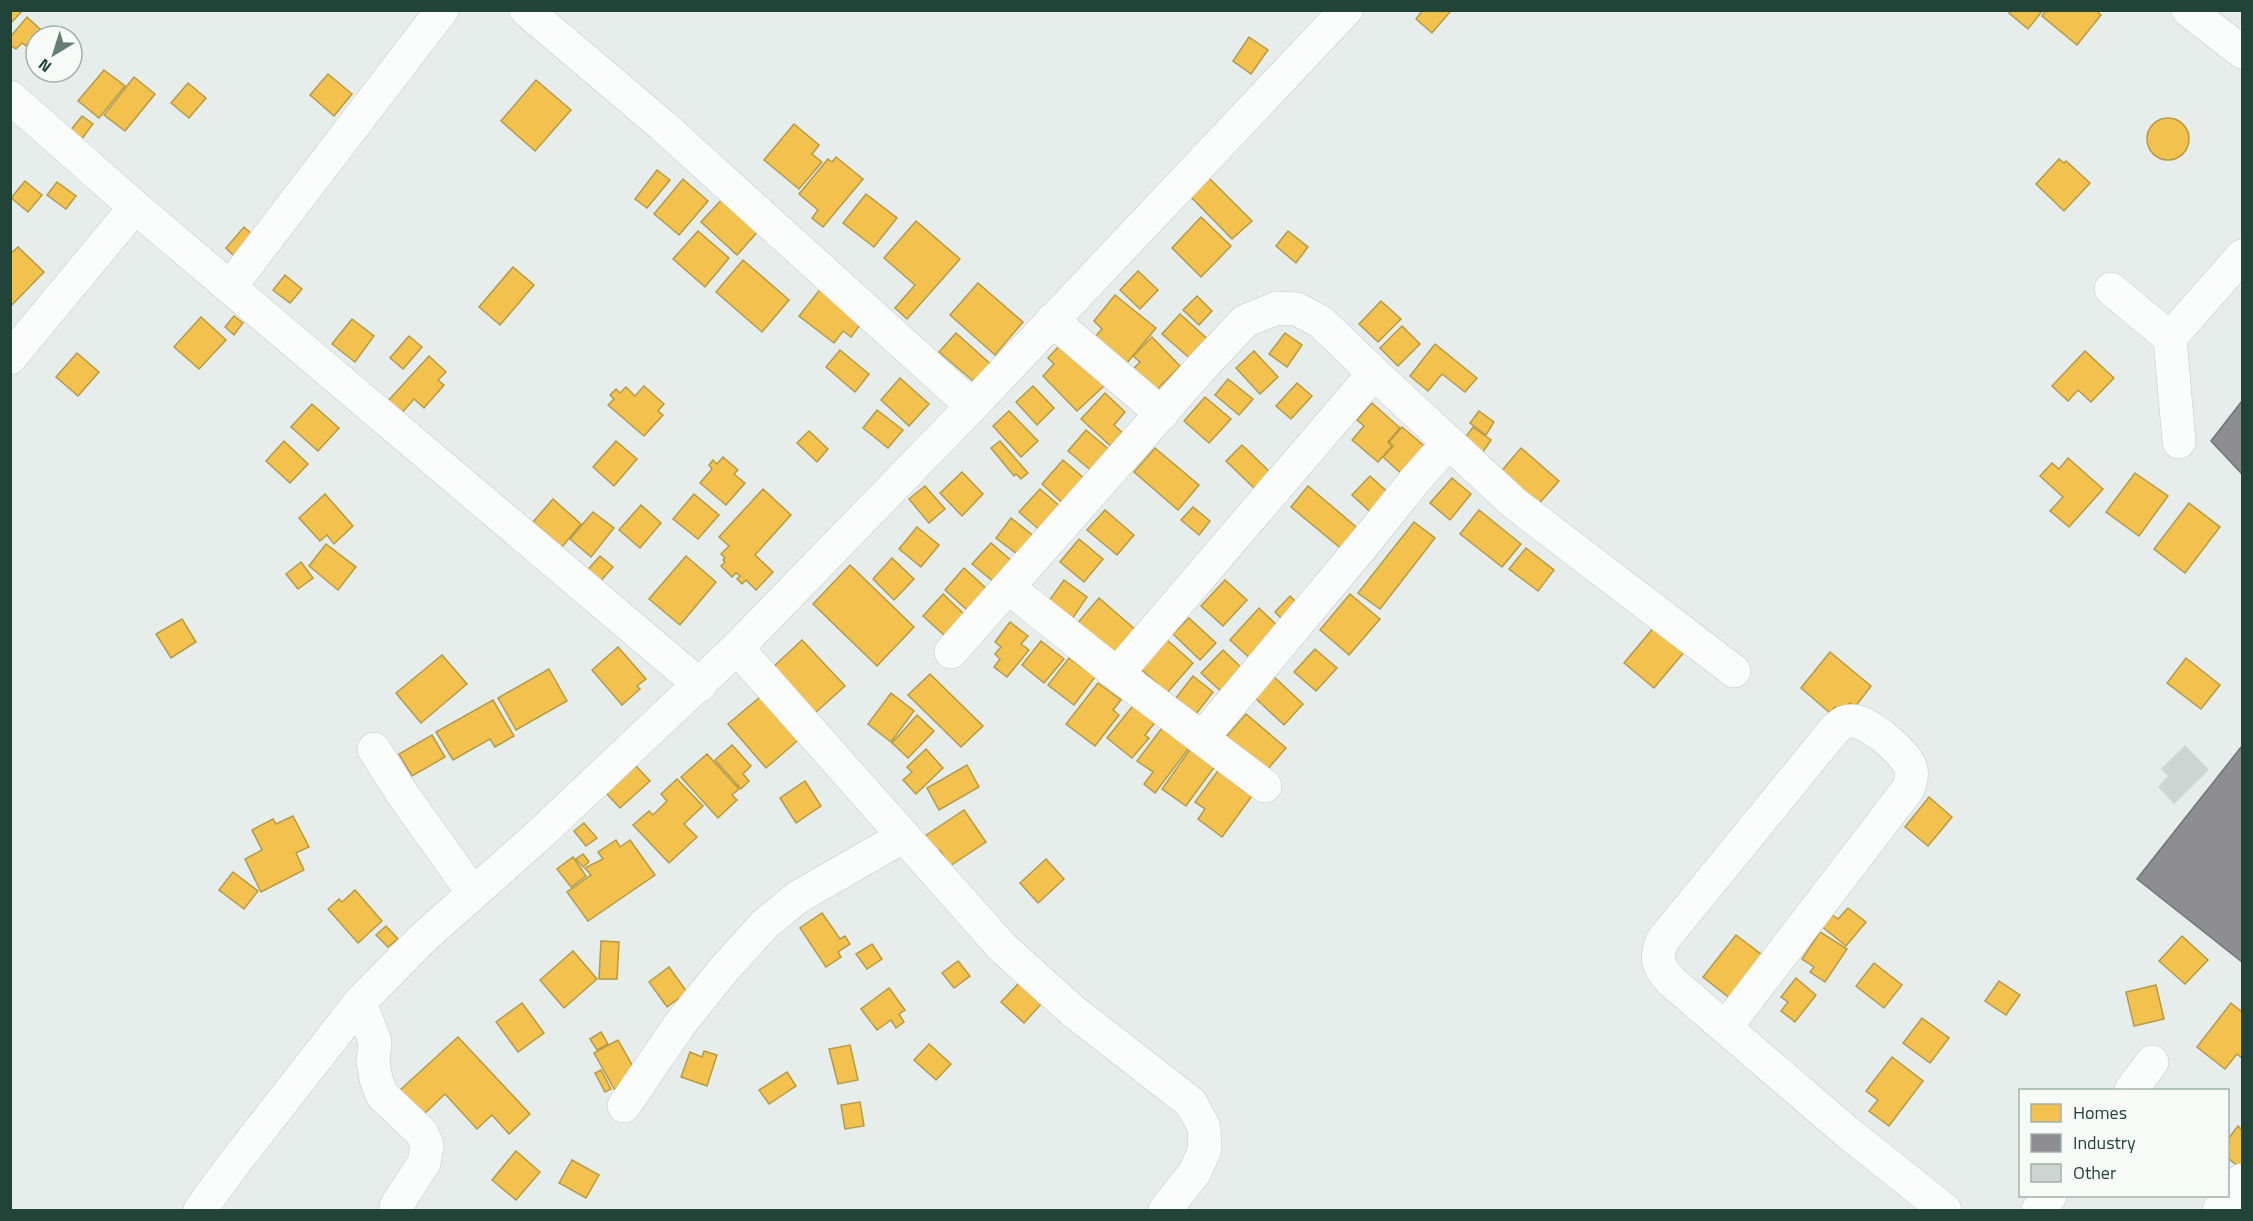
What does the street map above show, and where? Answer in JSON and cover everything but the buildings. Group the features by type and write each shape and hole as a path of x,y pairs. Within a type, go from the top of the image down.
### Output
{"street":[{"path":"230,287 442,10"},
{"path":"526,10 662,125 972,406"},
{"path":"200,1210 360,1002 423,938 539,835 737,648 972,406 1346,10"},
{"path":"2188,10 2242,52"},
{"path":"10,97 135,207 700,685"},
{"path":"13,350 135,207"},
{"path":"2170,338 2242,256"},
{"path":"2111,290 2170,338 2179,442"},
{"path":"951,652 1245,321 1276,308 1298,309 1321,322 1515,503 1734,671"},
{"path":"1052,320 1162,414"},
{"path":"1117,674 1374,373"},
{"path":"1202,738 1449,442"},
{"path":"1009,588 1117,674 1265,786"},
{"path":"737,648 1002,947 1073,1011 1191,1103 1204,1126 1205,1149 1195,1172 1165,1210"},
{"path":"1726,1027 1908,789 1912,777 1910,766 1902,754 1888,741 1860,722 1851,720 1835,729 1662,941 1657,962 1662,972 1847,1132 1945,1210"},
{"path":"374,749 401,792 473,892"},
{"path":"624,1106 680,1024 725,968 765,924 798,897 904,836"},
{"path":"360,1002 375,1042 373,1062 382,1095 422,1133 427,1144 424,1163 396,1206"},
{"path":"2132,1089 2152,1062"},
{"path":"2220,1210 2242,1180"},
{"path":"2038,1210 2049,1197"}]}
